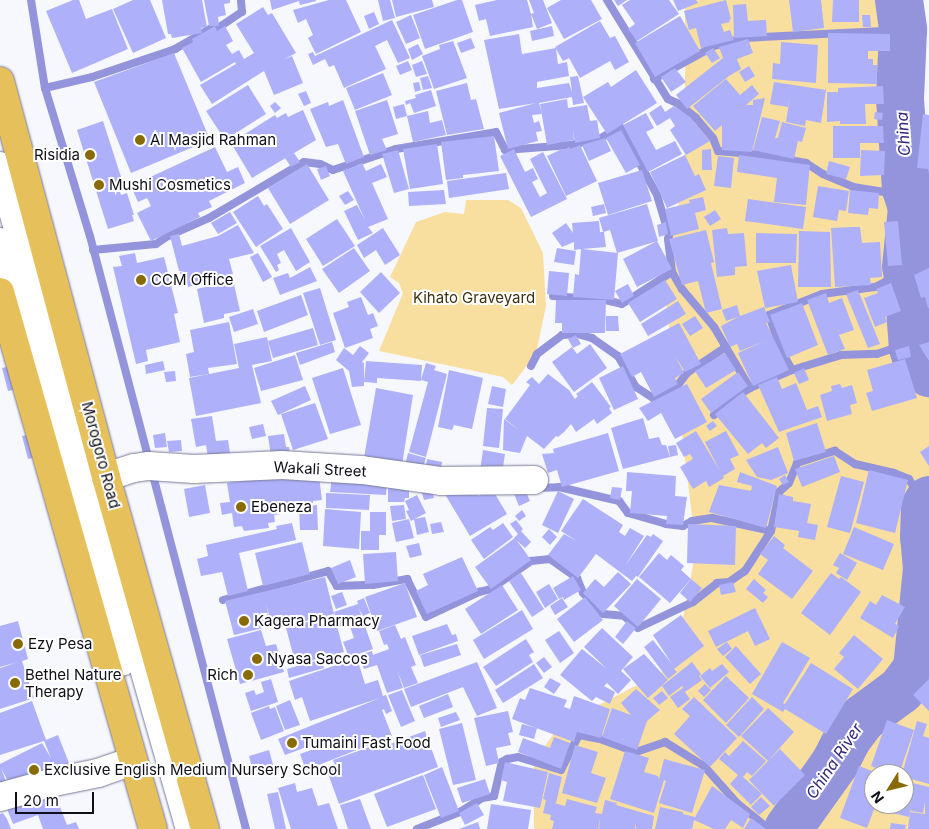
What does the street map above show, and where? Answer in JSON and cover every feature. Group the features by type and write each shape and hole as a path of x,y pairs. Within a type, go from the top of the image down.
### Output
{"highway":[{"name":"Morogoro Road","path":"0,81 106,476 205,829"},
{"path":"0,292 132,761 153,829"}],"street":[{"name":"Morogoro Road","path":"0,166 190,829"},
{"path":"0,242 170,829"},
{"name":"Wakali Street","path":"106,476 149,466 194,469 282,465 362,470 440,481 534,480"},
{"path":"0,797 54,782 98,773 132,761"}],"green space":[{"path":"685,0 906,0 897,66 929,200 929,829 534,829 534,761 560,725 674,666 696,549 662,269 685,178"},
{"name":"Kihato Graveyard","path":"466,200 508,200 521,208 543,253 546,306 536,354 512,385 503,377 379,351 403,293 399,283 390,277 416,222 445,212 464,214"}],"building":[{"path":"73,0 79,0 86,19 112,9 128,49 72,73 46,11"},
{"path":"133,0 150,0 166,38 133,53 113,9"},
{"path":"162,0 202,0 207,27 201,28 202,33 172,38 171,34 168,34"},
{"path":"204,0 230,0 230,3 224,4 226,15 218,17 219,26 209,26"},
{"path":"270,0 316,1 300,5 299,1 272,10"},
{"path":"329,0 346,0 361,32 316,54 308,38 313,35 306,19 298,23 293,10"},
{"path":"378,0 390,0 395,18 383,21"},
{"path":"392,0 432,0 434,7 396,17"},
{"path":"462,0 473,32 425,49 413,15"},
{"path":"497,0 527,0 533,27 490,36 486,19 479,21 475,5"},
{"path":"529,0 543,0 552,23 537,29 531,14 534,13"},
{"path":"561,0 591,0 602,19 564,39 547,8"},
{"path":"614,0 627,0 618,6"},
{"path":"630,0 669,0 679,14 637,41 628,29 635,24 622,5"},
{"path":"673,0 696,0 698,3 678,11"},
{"path":"726,0 731,19 729,20 730,22 721,24 724,32 730,30 734,40 701,48 696,28 689,30 684,11"},
{"path":"789,0 821,0 824,28 793,32"},
{"path":"833,0 859,0 859,22 832,22"},
{"path":"746,4 748,21 766,20 767,36 734,38 733,5"},
{"path":"263,7 268,15 272,13 296,53 283,60 292,56 303,83 274,95 264,71 212,104 200,85 236,64 235,62 201,82 182,48 193,42 192,39 215,26 217,31 225,26 233,41 226,45 232,54 239,50 244,59 254,53 236,24"},
{"path":"374,12 379,24 369,29 364,16"},
{"path":"411,15 420,38 406,44 396,22"},
{"path":"862,15 870,15 871,27 863,27"},
{"path":"680,16 700,51 655,77 635,43"},
{"path":"392,20 410,58 398,63 387,40 375,46 386,69 344,88 334,65 329,67 325,59 313,65 308,54 313,52 315,56"},
{"path":"600,21 610,38 615,36 629,62 615,70 610,61 580,78 569,58 563,61 556,49 558,64 567,62 569,76 537,82 537,88 569,83 572,92 570,77 578,76 584,103 573,105 572,97 539,103 542,114 532,115 534,123 539,121 542,131 536,132 538,141 508,149 499,113 536,103 499,109 484,40 519,34 522,54 556,48"},
{"path":"552,26 554,36 532,41 530,31"},
{"path":"828,33 890,34 890,51 868,51 868,59 873,59 873,65 877,65 877,84 828,83"},
{"path":"471,38 475,48 461,53 457,43"},
{"path":"748,39 753,53 737,59 741,69 729,76 687,109 676,95 723,58 719,47"},
{"path":"453,41 467,78 434,89 422,56 440,49 439,45"},
{"path":"781,42 818,45 816,83 772,79 773,63 780,64"},
{"path":"418,44 423,54 412,60 408,49"},
{"path":"713,48 720,58 712,63 705,53"},
{"path":"174,53 210,140 131,173 94,82"},
{"path":"408,61 412,70 400,75 396,66"},
{"path":"422,61 427,74 416,77 412,65"},
{"path":"749,66 755,76 745,82 739,72"},
{"path":"675,68 686,82 671,92 661,77"},
{"path":"636,70 657,103 607,134 583,97 608,82 611,87"},
{"path":"383,73 392,95 355,110 346,88"},
{"path":"428,76 432,88 423,90 420,78"},
{"path":"726,79 740,95 752,85 759,94 746,105 753,105 753,100 765,98 752,152 722,150 722,125 715,131 693,106"},
{"path":"419,82 421,90 415,92 413,83"},
{"path":"774,82 826,90 821,123 806,120 805,126 786,122 790,96 788,107 770,104"},
{"path":"467,83 471,100 476,99 484,129 447,135 436,91"},
{"path":"248,85 266,114 225,140 206,111"},
{"path":"883,86 884,104 865,104 866,124 840,124 840,121 827,122 827,92 838,92 838,88"},
{"path":"431,90 436,106 414,113 410,103 406,105 405,101 416,98 415,95"},
{"path":"306,91 311,103 304,106 298,94"},
{"path":"567,99 568,108 587,105 590,121 597,120 600,138 575,143 573,130 574,140 547,145 540,104"},
{"path":"343,100 364,157 346,164 338,144 326,147 310,109 328,102 329,106"},
{"path":"387,100 398,134 382,139 387,150 370,155 355,111"},
{"path":"275,102 281,108 275,113 270,106"},
{"path":"404,104 407,116 396,119 393,107"},
{"path":"661,105 665,112 674,106 690,117 710,141 686,155 670,130 675,126 670,118 657,126 649,113"},
{"path":"303,110 316,140 252,178 231,143 275,115 277,118 286,113 288,117"},
{"path":"428,111 430,123 442,120 446,135 413,142 407,116"},
{"path":"875,112 883,113 882,120 874,119"},
{"path":"646,113 654,128 646,132 656,150 675,141 682,154 648,172 623,125"},
{"path":"923,114 929,115 929,169 917,168"},
{"path":"762,117 780,121 775,138 778,138 782,122 806,128 802,142 798,141 794,159 753,150"},
{"path":"103,121 122,180 117,181 121,195 127,193 134,215 132,215 134,221 108,229 77,130"},
{"path":"833,126 883,126 884,143 860,143 860,158 833,158"},
{"path":"621,130 640,165 626,173 606,138"},
{"path":"494,136 499,171 463,175 463,178 446,180 441,142"},
{"path":"605,138 611,151 589,161 582,145"},
{"path":"437,144 443,184 410,189 403,149"},
{"path":"580,145 597,181 566,196 547,156 562,149 570,147 570,149"},
{"path":"215,147 227,172 238,167 245,183 209,201 212,207 198,213 200,217 151,241 137,213 151,206 147,198 138,202 131,186"},
{"path":"514,149 525,172 533,168 538,179 532,182 540,197 547,193 530,159 543,152 567,199 531,217 500,156"},
{"path":"711,149 712,170 702,170 702,150"},
{"path":"398,150 409,189 394,193 382,154"},
{"path":"861,150 885,151 884,175 860,176"},
{"path":"294,153 300,162 291,167 285,158"},
{"path":"685,155 695,176 699,174 706,190 667,208 650,172"},
{"path":"739,155 810,165 806,205 774,202 777,178 737,172"},
{"path":"718,156 734,158 731,188 714,186"},
{"path":"829,161 850,167 846,179 826,174"},
{"path":"362,163 366,171 381,164 387,177 372,183 388,219 368,227 373,233 358,240 344,211 357,205 365,220 343,171"},
{"path":"307,164 329,200 290,224 268,188"},
{"path":"326,166 330,176 321,180 317,169"},
{"path":"642,170 652,201 608,215 598,183"},
{"path":"506,173 509,189 449,198 447,181"},
{"path":"818,186 849,191 846,211 839,210 837,221 813,217"},
{"path":"444,190 446,204 409,206 408,192"},
{"path":"850,190 879,193 878,209 869,208 868,215 848,213"},
{"path":"348,191 354,200 345,205 339,196"},
{"path":"258,196 264,206 267,204 283,229 256,247 233,212"},
{"path":"703,197 706,210 695,213 699,229 671,236 665,209 690,203 689,200"},
{"path":"748,199 806,207 803,229 745,221"},
{"path":"604,204 606,213 593,216 591,207"},
{"path":"647,204 658,241 617,253 610,230 603,232 599,218"},
{"path":"715,210 721,219 710,226 704,217"},
{"path":"230,212 237,223 218,234 211,223"},
{"path":"337,219 355,246 323,266 306,239"},
{"path":"599,221 600,232 604,232 606,247 582,249 618,253 614,300 573,297 575,274 579,275 581,249 574,250 574,242 562,247 552,233 566,223 573,233 572,223"},
{"path":"898,221 902,265 888,266 884,222"},
{"path":"666,222 668,234 659,237 657,225"},
{"path":"238,225 254,253 229,259 233,274 188,287 187,283 183,284 180,272 184,271 179,271 170,236 179,234 182,246 218,236"},
{"path":"860,227 862,243 880,242 882,277 870,278 871,285 835,287 831,228"},
{"path":"291,228 310,262 296,271 284,250 277,254 281,263 277,265 279,270 276,272 260,246"},
{"path":"383,228 400,255 385,265 376,250 364,258 357,245"},
{"path":"727,228 728,234 744,233 747,266 735,267 735,275 717,277 712,230"},
{"path":"706,230 714,262 711,263 722,309 706,313 698,281 682,285 669,239"},
{"path":"799,231 830,232 831,287 798,287"},
{"path":"756,233 797,234 796,263 756,263"},
{"path":"657,241 672,269 637,287 623,259"},
{"path":"354,248 370,271 339,293 322,269"},
{"path":"557,248 576,251 574,265 554,262"},
{"path":"135,253 137,263 164,257 178,313 174,314 180,342 146,350 148,361 136,364 113,267 122,266 119,256"},
{"path":"258,253 272,277 263,282 250,257"},
{"path":"791,265 798,302 765,308 757,271"},
{"path":"310,267 317,281 280,295 273,278 288,273 290,278"},
{"path":"929,268 928,308 925,297 921,298 914,275"},
{"path":"549,271 569,273 567,296 547,294"},
{"path":"381,272 400,293 379,313 360,292"},
{"path":"233,280 240,311 224,314 224,318 204,323 197,289"},
{"path":"665,280 677,299 640,322 628,303"},
{"path":"891,283 901,311 885,317 887,322 875,327 864,298 878,293 876,289"},
{"path":"628,284 634,296 622,303 615,291"},
{"path":"320,288 336,340 320,345 303,293"},
{"path":"858,290 880,344 868,348 846,294"},
{"path":"826,293 829,303 842,298 854,330 839,335 845,349 828,355 807,300"},
{"path":"301,295 308,315 264,332 257,311"},
{"path":"361,297 368,315 373,313 378,326 370,329 373,338 345,348 333,313 349,307 347,302"},
{"path":"556,300 606,300 605,333 562,333 562,323 555,323"},
{"path":"678,301 686,314 648,336 641,324"},
{"path":"802,303 818,345 787,358 770,315"},
{"path":"737,305 740,316 764,307 770,322 766,323 789,370 753,386 738,353 767,340 740,351 737,344 730,347 721,326 738,317 726,321 722,310"},
{"path":"253,309 258,324 234,332 229,317"},
{"path":"606,316 618,316 619,331 606,331"},
{"path":"695,316 703,328 690,336 682,324"},
{"path":"229,322 237,364 208,368 209,374 190,377 186,354 194,352 190,330"},
{"path":"679,323 701,364 685,372 675,356 684,373 675,378 678,384 654,397 641,372 632,377 620,354"},
{"path":"313,328 318,345 273,358 268,341"},
{"path":"576,335 581,344 573,348 568,339"},
{"path":"267,337 272,361 252,365 261,403 196,416 189,378 239,368 234,344"},
{"path":"332,342 335,352 300,365 296,353"},
{"path":"929,342 929,361 919,345"},
{"path":"590,344 607,368 574,392 552,362 572,347 577,354"},
{"path":"360,346 369,353 362,362 364,363 364,386 352,387 349,371 336,360 344,348 353,355"},
{"path":"909,346 911,357 898,360 895,350"},
{"path":"725,353 736,370 706,388 695,371"},
{"path":"295,355 303,380 261,391 254,368"},
{"path":"905,359 917,398 872,411 866,393 873,391 867,370"},
{"path":"163,361 165,370 146,374 145,365"},
{"path":"366,361 422,365 421,381 377,378 377,383 364,382"},
{"path":"426,363 436,366 434,370 447,374 426,457 409,452 428,382 421,380"},
{"path":"12,366 18,389 8,391 2,368"},
{"path":"623,366 638,399 614,410 599,378"},
{"path":"343,368 361,425 330,434 312,378"},
{"path":"804,368 809,380 799,384 794,373"},
{"path":"449,370 483,378 472,429 454,425 452,430 438,427"},
{"path":"175,371 176,381 166,382 164,372"},
{"path":"738,372 748,386 711,413 701,399"},
{"path":"548,374 569,390 575,399 578,396 576,394 592,382 611,407 609,408 612,413 597,424 594,419 576,432 571,424 544,449 527,436 520,453 503,450 504,419 519,430 505,419 530,385 526,382 532,377 539,384"},
{"path":"777,377 782,389 796,383 807,410 818,406 822,417 779,432 758,385"},
{"path":"687,384 707,422 675,439 661,413 648,421 639,408"},
{"path":"840,384 842,388 852,385 857,403 850,405 852,414 827,421 820,395 832,391 831,386"},
{"path":"305,386 311,400 278,415 271,401"},
{"path":"492,386 506,389 503,407 488,404"},
{"path":"376,388 413,395 402,465 364,458"},
{"path":"743,392 779,438 766,448 762,443 748,454 715,414"},
{"path":"315,403 328,439 293,450 281,414"},
{"path":"487,408 503,409 499,448 483,446"},
{"path":"212,416 216,441 228,440 230,453 208,457 206,445 196,447 191,419"},
{"path":"643,418 649,439 659,437 662,445 666,445 670,457 623,469 611,428"},
{"path":"713,421 717,426 710,431 706,426"},
{"path":"817,423 826,452 794,461 786,433"},
{"path":"263,424 266,436 252,439 249,427"},
{"path":"696,431 720,471 705,442 726,431 739,455 730,459 735,469 723,476 724,478 709,487 706,481 693,489 680,467 693,459 690,454 684,457 676,443"},
{"path":"165,433 167,447 155,448 153,435"},
{"path":"608,433 619,471 562,487 557,470 548,473 542,454 554,453 553,449"},
{"path":"32,434 37,457 28,459 22,436"},
{"path":"284,434 286,447 289,447 290,455 272,463 268,436"},
{"path":"181,440 182,451 169,452 167,441"},
{"path":"676,445 678,455 670,457 668,446"},
{"path":"929,446 929,466 920,452"},
{"path":"778,447 788,473 771,480 757,477 746,460"},
{"path":"483,450 505,454 502,474 480,471"},
{"path":"408,453 426,458 422,470 404,470"},
{"path":"834,456 840,472 802,487 795,469"},
{"path":"427,459 442,462 440,475 425,472"},
{"path":"869,470 908,480 895,533 856,523"},
{"path":"627,472 676,476 675,496 687,497 683,525 666,524 667,516 630,513 632,491 626,491"},
{"path":"740,472 777,486 766,528 709,512 719,485 751,491 752,486 737,482"},
{"path":"294,474 319,476 322,500 313,501 313,503 280,505 281,514 274,515 275,522 268,523 269,528 244,531 242,526 234,527 232,513 222,515 220,503 230,502 227,483"},
{"path":"785,475 789,482 783,485 779,479"},
{"path":"841,476 864,482 850,533 827,527"},
{"path":"332,478 387,480 386,495 330,492"},
{"path":"470,483 478,496 492,489 507,514 470,536 446,496"},
{"path":"205,485 210,513 189,517 184,489"},
{"path":"388,486 409,486 409,498 405,498 404,502 388,502"},
{"path":"612,487 622,488 620,500 610,498"},
{"path":"432,488 434,498 424,500 421,490"},
{"path":"525,489 530,501 519,506 514,494"},
{"path":"558,491 574,499 558,533 542,525"},
{"path":"326,493 370,495 369,510 326,508"},
{"path":"779,494 793,497 793,501 811,504 807,523 818,525 815,540 798,537 799,531 774,527"},
{"path":"417,495 426,513 411,521 406,511 409,510 405,501"},
{"path":"583,499 623,525 619,532 625,536 630,528 644,536 625,566 647,535 651,537 653,534 663,541 638,577 636,576 632,581 596,554 578,578 548,555 564,534 577,541 561,531"},
{"path":"317,505 318,530 300,530 299,507"},
{"path":"404,505 406,519 392,521 390,506"},
{"path":"325,509 361,512 359,549 323,546"},
{"path":"522,510 526,516 519,521 515,516"},
{"path":"370,512 386,512 386,535 379,535 379,550 361,550 361,531 370,531"},
{"path":"425,517 429,532 417,535 414,519"},
{"path":"409,519 414,538 396,542 392,523"},
{"path":"516,520 523,529 521,531 531,542 525,548 514,538 518,534 510,524"},
{"path":"441,522 444,532 432,534 430,524"},
{"path":"292,523 296,540 239,553 248,591 228,596 222,572 201,576 197,559 208,556 206,545 277,529 276,526"},
{"path":"503,523 513,537 484,559 471,540 490,527 493,530"},
{"path":"688,524 736,526 735,565 687,563"},
{"path":"854,527 894,544 883,570 843,554"},
{"path":"549,529 557,537 550,545 542,537"},
{"path":"774,536 785,545 783,548 813,571 792,599 758,574 768,560 760,554"},
{"path":"515,538 531,560 491,589 475,567"},
{"path":"302,542 310,574 263,586 255,553"},
{"path":"419,543 422,555 410,558 406,546"},
{"path":"396,552 398,581 365,584 363,554"},
{"path":"659,553 667,560 671,555 684,566 681,570 691,579 670,603 639,577"},
{"path":"840,553 857,563 847,580 836,573 839,568 833,565"},
{"path":"462,557 478,591 427,614 416,591 428,585 423,574"},
{"path":"350,560 356,577 338,584 331,568"},
{"path":"618,572 631,584 603,613 583,593 595,579 604,587"},
{"path":"521,573 544,609 532,617 509,581"},
{"path":"831,573 839,579 841,577 861,592 830,635 801,613"},
{"path":"573,576 581,590 564,600 563,597 559,599 553,588"},
{"path":"325,577 334,614 273,629 266,604 271,626 234,635 225,601"},
{"path":"637,579 661,599 638,627 614,606"},
{"path":"691,579 702,588 690,602 680,593"},
{"path":"754,579 766,590 763,593 768,597 763,603 746,589"},
{"path":"733,582 736,592 721,595 719,585"},
{"path":"405,583 417,617 377,631 365,597"},
{"path":"549,584 558,599 545,608 536,592"},
{"path":"502,585 518,610 481,634 465,609"},
{"path":"342,592 347,605 336,609 331,596"},
{"path":"882,595 905,607 895,624 899,626 893,638 860,618 870,601 876,605"},
{"path":"585,597 603,620 574,642 557,619"},
{"path":"364,598 370,613 363,616 359,609 373,649 349,657 343,642 354,638 349,624 339,627 334,612 358,604 357,601"},
{"path":"562,598 568,607 555,615 550,606"},
{"path":"755,608 770,639 755,646 748,631 716,647 708,631"},
{"path":"522,610 533,629 484,659 473,640"},
{"path":"334,615 344,652 296,665 286,628"},
{"path":"681,615 704,646 674,669 677,672 668,679 644,647 653,640 672,664 653,635"},
{"path":"18,621 28,659 22,661 34,698 0,709 0,668 18,662 0,667 0,626"},
{"path":"627,621 636,628 623,644 615,637"},
{"path":"447,624 452,635 456,634 458,641 419,655 412,636"},
{"path":"395,625 401,639 405,637 416,665 411,667 418,683 404,688 397,670 403,688 387,693 377,665 364,669 359,655 372,651 373,655 389,649 387,644 384,645 379,631"},
{"path":"602,628 633,657 621,671 631,680 618,694 607,683 604,686 615,692 610,704 596,697 592,701 560,675 582,649 607,669 584,647"},
{"name":"Nyasa Saccos","path":"261,630 266,646 276,644 284,672 240,684 227,639"},
{"path":"559,631 574,653 560,663 545,640"},
{"path":"854,635 883,659 858,689 834,669 844,657 839,653"},
{"path":"526,639 534,652 529,655 533,662 496,686 483,667"},
{"path":"727,642 732,649 723,656 717,649"},
{"path":"782,642 810,658 783,703 785,704 811,663 853,689 826,734 785,709 783,712 752,694"},
{"path":"457,644 461,655 424,667 420,655"},
{"path":"736,646 761,674 750,684 725,657"},
{"path":"644,654 668,680 648,698 623,669"},
{"path":"544,657 552,667 544,673 536,663"},
{"path":"357,658 365,684 378,680 383,696 386,695 392,711 386,714 384,709 382,710 392,736 306,770 300,754 314,749 312,745 285,755 278,739 380,698 310,721 302,697 295,700 289,681"},
{"path":"322,659 324,668 289,678 287,669"},
{"path":"477,662 497,708 477,716 463,687 411,707 404,689"},
{"path":"692,662 701,674 699,676 702,680 685,692 690,699 678,708 670,697 683,688 682,686 669,696 662,686"},
{"path":"534,664 543,678 503,703 495,690"},
{"path":"722,664 729,672 710,688 700,676 710,668 712,671"},
{"path":"726,676 749,698 726,723 703,700"},
{"path":"550,678 561,684 554,694 544,687"},
{"path":"271,679 278,702 251,711 245,693 254,690 256,695 264,692 261,682"},
{"path":"929,679 929,711 913,695"},
{"path":"705,684 711,690 704,697 698,691"},
{"path":"530,688 567,700 564,707 570,709 574,696 610,709 601,738 577,732 574,742 512,719 520,698 525,700"},
{"path":"636,689 660,710 647,721 637,750 602,737 612,708 631,715 621,703"},
{"path":"402,690 415,721 401,727 388,695"},
{"path":"662,691 668,698 659,705 653,698"},
{"path":"448,694 453,707 424,718 419,706"},
{"path":"694,697 737,738 710,767 674,734 690,716 682,709"},
{"path":"752,697 764,709 739,737 726,725"},
{"path":"290,700 300,725 285,730 276,706"},
{"path":"32,701 46,740 58,735 69,763 55,768 54,766 11,787 1,768 7,784 0,786 0,764 42,743 51,758 44,741 0,755 0,713"},
{"path":"269,706 270,709 275,707 284,731 261,740 251,713"},
{"path":"768,708 794,732 768,761 741,736"},
{"path":"508,711 513,732 508,733 511,745 496,748 499,763 486,766 474,718"},
{"path":"456,712 460,720 441,727 438,718"},
{"path":"887,720 914,730 902,764 872,764"},
{"path":"917,721 927,724 923,736 929,738 929,784 914,780 914,764 905,764"},
{"path":"462,723 476,780 453,785 439,729"},
{"path":"522,724 537,728 534,739 519,735"},
{"path":"425,731 438,767 339,804 326,768 335,765 333,760 375,745 377,749"},
{"path":"554,737 570,743 561,769 518,752 523,738 550,748"},
{"path":"743,741 766,761 752,776 747,772 743,777 762,794 751,805 730,784 738,775 719,759 725,752 729,756"},
{"path":"575,745 598,752 591,773 606,778 597,803 562,793"},
{"path":"780,749 805,775 774,806 749,780"},
{"path":"269,750 274,768 254,774 249,756"},
{"path":"625,751 649,758 644,772 658,776 659,779 664,759 705,770 692,813 659,803 666,781 664,780 654,813 610,799"},
{"path":"505,762 548,772 540,808 503,801 507,782 501,780"},
{"path":"859,766 864,768 864,814 872,814 867,828 840,818"},
{"path":"442,767 459,811 441,818 424,775"},
{"path":"549,773 562,777 556,803 554,803 565,806 567,799 597,807 595,813 602,814 605,800 617,803 616,805 654,816 652,829 636,829 636,822 635,829 599,829 600,818 598,829 552,829 554,821 550,820 551,815 543,813 546,800 543,799"},
{"path":"423,775 436,809 387,827 374,794"},
{"path":"485,779 490,794 462,803 457,788"},
{"path":"295,783 297,792 312,788 318,806 329,803 338,829 291,829 278,788"},
{"path":"914,783 929,787 929,829 908,829 910,814 925,814 925,802 923,813 914,812"},
{"path":"712,786 750,814 743,828 731,820 725,829 714,829 694,820 692,829 655,829 660,807 683,812 683,814 695,817 694,819"},
{"path":"278,792 286,829 275,829 267,794"},
{"path":"31,793 34,802 55,794 67,825 76,822 79,829 43,829 38,815 13,824 5,804"},
{"path":"761,797 770,806 759,815 751,807"},
{"path":"360,799 371,829 348,829 340,805"},
{"path":"477,803 484,815 465,825 459,813"},
{"path":"491,804 531,810 528,829 487,829"},
{"path":"3,813 11,829 0,829 0,814"},
{"path":"897,814 910,814 909,817"},
{"path":"751,818 766,829 744,829"},
{"path":"478,822 480,829 459,829"},
{"path":"891,823 906,825 905,829 890,829"}],"waterway":[{"path":"31,0 45,88 90,236 246,829"},
{"path":"45,88 92,77 175,49 215,26 218,28 242,12 241,0"},
{"path":"607,0 668,99 677,103 696,118 713,138 718,151 762,155 806,163 823,174 853,187 891,193 906,189"},
{"name":"China","path":"899,0 903,30 900,99 906,189 912,208 906,267"},
{"path":"654,79 714,46 744,38 903,30"},
{"path":"93,250 156,244 168,236 209,218 304,162 320,164 333,170 396,149 496,132 505,150 571,145 601,138 620,127 657,195 669,235 672,272"},
{"name":"China","path":"907,269 913,348 917,360 929,373"},
{"path":"792,370 781,350 769,315 822,294 875,287 907,271"},
{"path":"553,296 605,300 622,304 672,272 682,289 714,327 750,388 792,370 841,355 877,354 912,342"},
{"path":"531,366 537,354 562,335 577,334 592,338 618,356 636,387 653,398 678,385 687,373 726,347"},
{"path":"714,415 729,401 750,388"},
{"path":"535,488 559,487 619,501 628,513 666,524 683,526 692,521 712,518 771,531 779,492 789,483 797,463 835,451 855,464 894,473 909,479 925,507"},
{"name":"China River","path":"788,829 835,763 847,739 863,718 901,690 917,669 927,569 924,537 925,507 929,500"},
{"path":"223,600 328,571 337,586 373,585 407,579 426,617 479,592 491,589 531,561 550,559 577,578 583,593 603,614 624,616 638,628 693,602 717,583 729,582 745,571 771,531"},
{"path":"417,829 460,812 482,798 494,796 502,762 507,759 518,757 561,770 579,735 600,739 636,752 665,742 704,766 737,803 769,829"}],"place":[{"name":"Al Masjid Rahman","path":"140,140"},
{"name":"Risidia","path":"90,155"},
{"name":"Mushi Cosmetics","path":"99,185"},
{"name":"CCM Office","path":"141,280"},
{"name":"Ebeneza","path":"241,507"},
{"name":"Kagera Pharmacy","path":"244,621"},
{"name":"Ezy Pesa","path":"18,644"},
{"name":"Nyasa Saccos","path":"257,659"},
{"name":"Rich","path":"248,675"},
{"name":"Bethel Nature Therapy","path":"15,683"},
{"name":"Tumaini Fast Food","path":"292,743"},
{"name":"Exclusive English Medium Nursery School","path":"34,770"}]}
